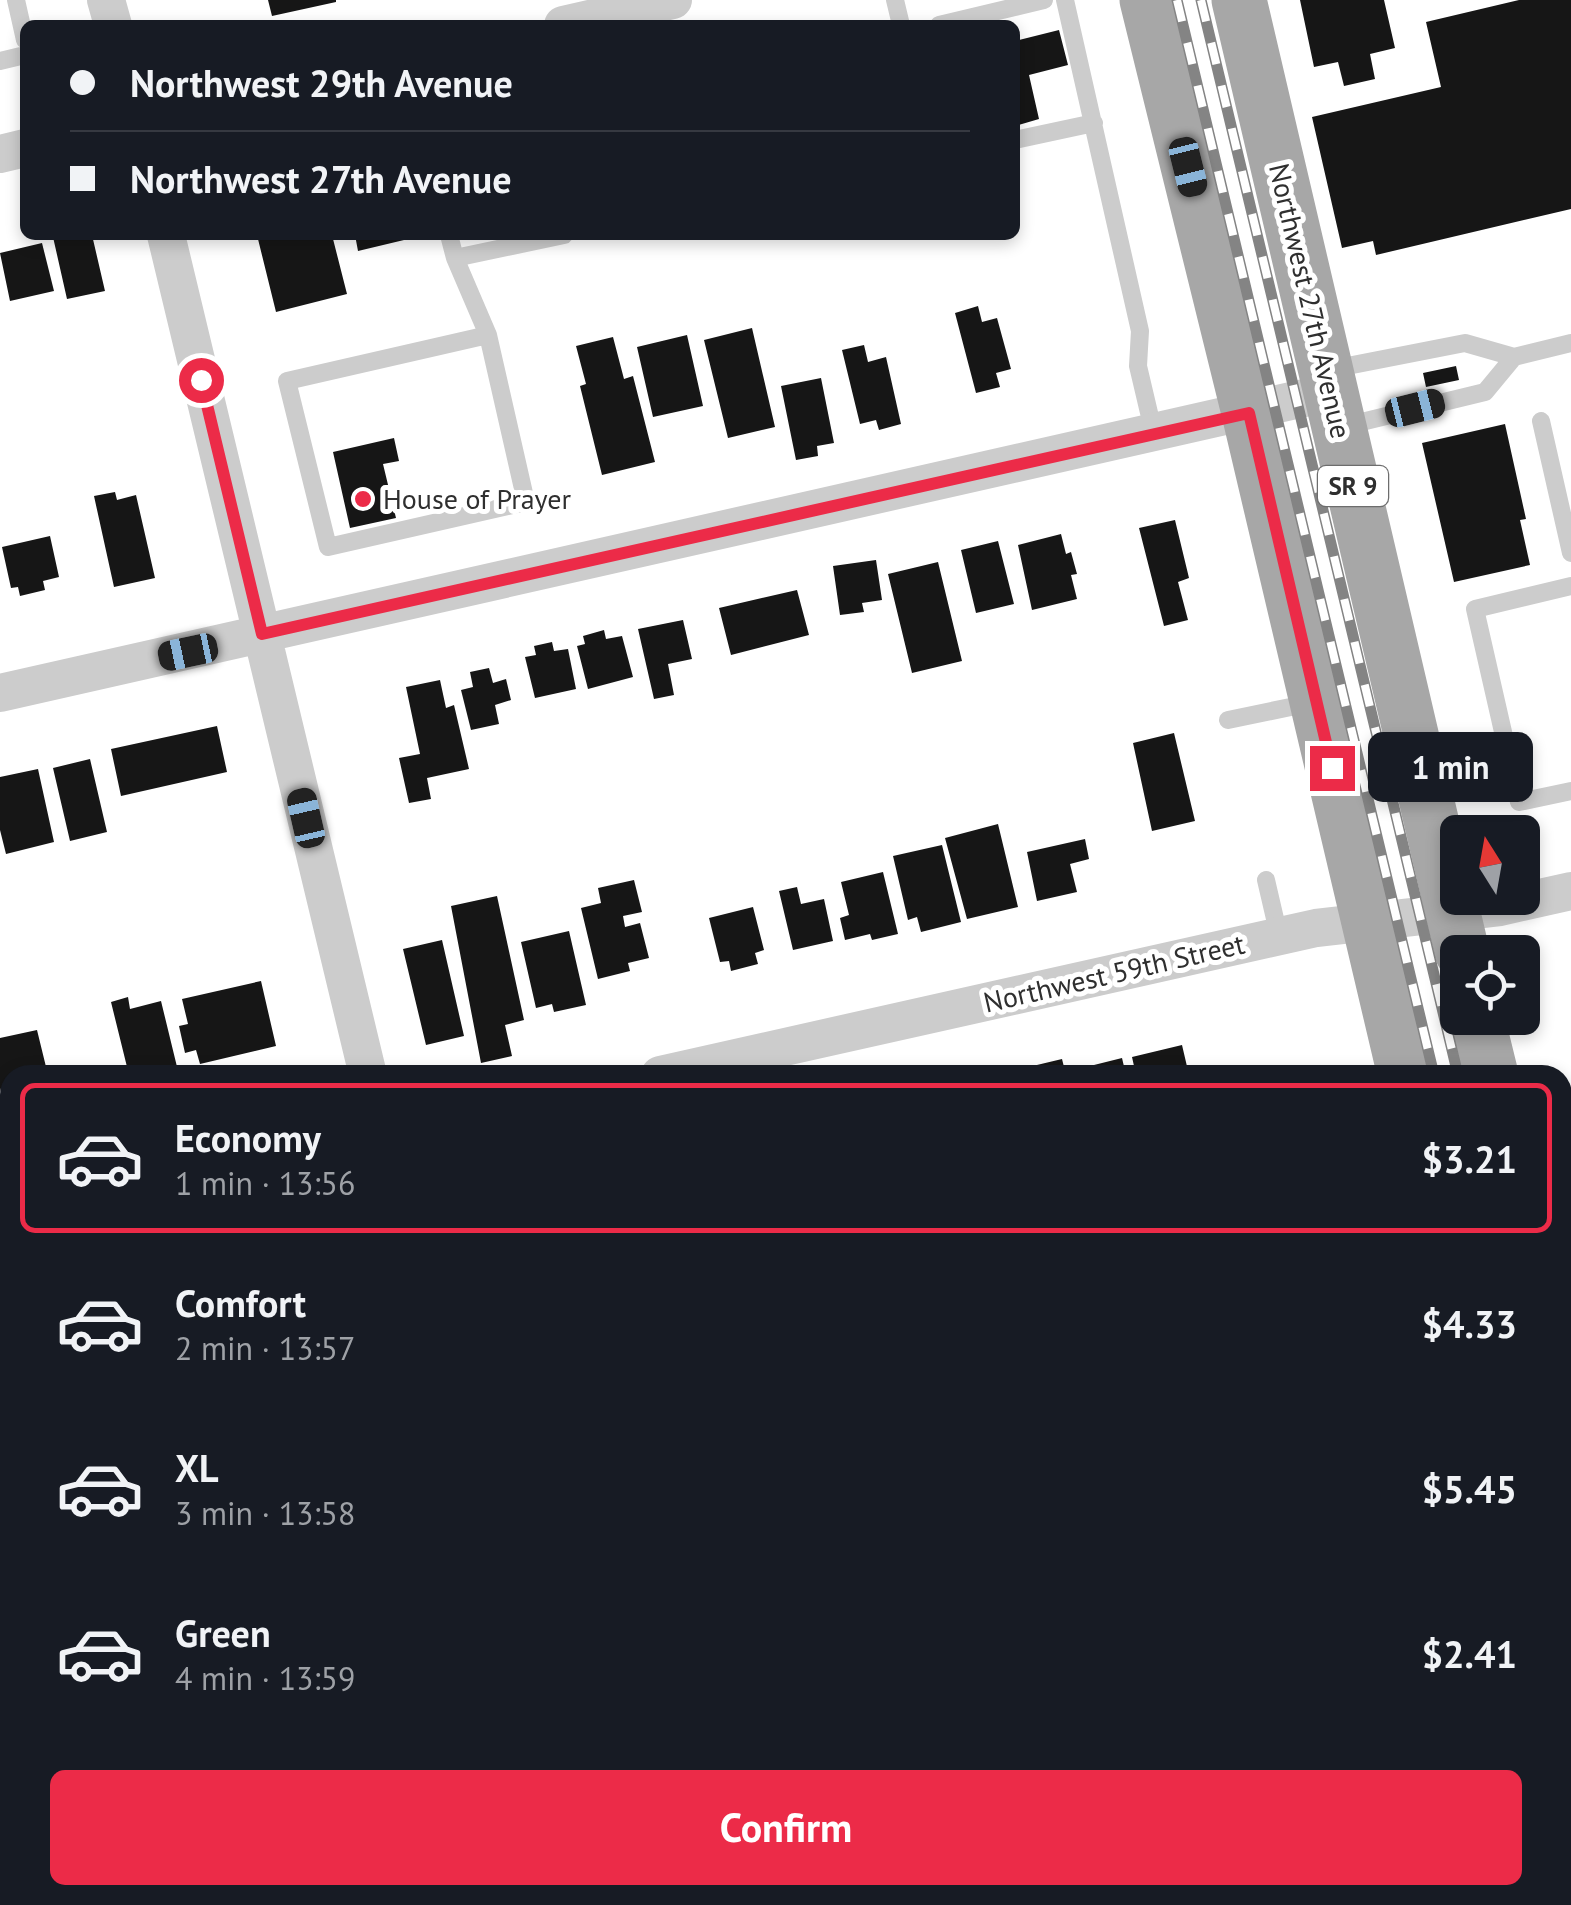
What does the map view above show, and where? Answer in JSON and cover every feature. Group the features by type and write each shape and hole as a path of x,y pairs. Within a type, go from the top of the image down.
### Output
{"main road":[{"path":"1147,0 1249,413 1402,1065"},
{"name":"Northwest 27th Avenue","path":"1239,0 1457,933"},
{"path":"1481,1035 1489,1065"}],"street":[{"path":"586,20 673,0"},
{"path":"167,240 366,1065"},
{"path":"0,694 1332,396"},
{"name":"Northwest 59th Street","path":"705,1065 1279,936 1368,922 1457,933 1500,907 1571,890"}],"lane":[{"path":"960,20 1044,0"},
{"path":"1065,0 1140,330 1138,366 1154,434"},
{"path":"1020,139 1094,123"},
{"path":"450,240 454,258 488,335 526,502 328,547 287,381 488,335"},
{"path":"454,258 540,240"},
{"path":"1332,396 1465,343 1514,357 1571,343"},
{"path":"1332,396 1485,392 1514,357"},
{"path":"1541,421 1571,553"},
{"path":"1571,586 1475,609 1519,802 1571,791"},
{"path":"1228,720 1316,702"},
{"path":"1266,880 1279,936"}],"building":[{"path":"268,0 336,0 336,2 272,16"},
{"path":"1300,0 1384,0 1395,48 1370,54 1375,79 1344,86 1338,62 1314,67"},
{"path":"1519,0 1571,0 1571,209 1376,255 1373,241 1342,248 1312,117 1441,87 1426,22"},
{"path":"1059,30 1068,65 1029,75 1039,119 1020,125 1020,40"},
{"path":"54,240 93,240 105,291 67,299"},
{"path":"258,240 333,240 347,294 276,312"},
{"path":"356,240 404,240 358,251"},
{"path":"42,243 54,291 10,301 0,253"},
{"path":"978,306 982,322 997,318 1011,369 996,373 1000,387 976,393 955,313"},
{"path":"752,328 775,427 728,438 704,340"},
{"path":"687,335 703,406 653,417 637,347"},
{"path":"613,337 624,379 633,376 655,462 602,475 580,386 586,384 576,346"},
{"path":"864,345 868,362 886,357 901,424 879,430 876,420 860,424 842,350"},
{"path":"1456,366 1459,380 1426,387 1423,373"},
{"path":"821,378 834,443 817,446 818,456 796,460 781,386"},
{"path":"1505,424 1526,519 1520,520 1530,565 1454,582 1422,443"},
{"path":"394,438 399,461 383,464 396,518 350,528 333,452"},
{"path":"115,492 117,500 136,495 155,578 114,587 94,496"},
{"path":"1175,520 1189,578 1178,582 1188,620 1164,626 1139,528"},
{"path":"1061,534 1077,574 1071,575 1077,599 1032,610 1018,545"},
{"path":"50,536 59,577 43,581 45,590 20,596 18,587 11,588 2,547"},
{"path":"998,541 1014,604 976,613 961,550"},
{"path":"876,560 882,600 862,603 864,612 840,615 833,566"},
{"path":"938,562 962,661 912,673 888,574"},
{"path":"797,590 809,635 731,655 719,608"},
{"path":"683,620 692,659 668,664 674,695 654,699 638,629"},
{"path":"604,630 606,639 622,636 633,677 588,689 577,646 585,644 583,636"},
{"path":"552,642 554,651 568,649 576,689 535,698 525,657 536,655 534,646"},
{"path":"489,668 493,683 506,679 511,700 495,705 499,724 471,730 461,690 473,687 470,672"},
{"path":"440,680 446,708 454,705 469,769 427,778 431,799 409,803 399,758 420,754 406,687"},
{"path":"217,726 227,772 121,796 111,749"},
{"path":"1174,733 1195,821 1152,831 1133,743"},
{"path":"90,759 107,832 70,841 53,768"},
{"path":"38,769 54,842 6,854 0,830 0,777"},
{"path":"998,824 1018,907 967,919 945,838"},
{"path":"1085,839 1089,859 1070,864 1077,892 1037,901 1027,852"},
{"path":"942,845 961,922 921,932 917,917 908,920 893,856"},
{"path":"883,872 898,934 872,940 870,934 845,940 840,918 849,915 841,882"},
{"path":"634,880 642,912 623,916 625,927 640,923 649,958 628,963 630,971 598,979 581,908 601,903 598,888"},
{"path":"797,887 801,904 824,899 833,941 793,950 779,891"},
{"path":"497,896 524,1020 505,1025 512,1056 481,1063 451,906"},
{"path":"753,907 764,950 755,953 758,964 731,971 729,961 720,962 709,918"},
{"path":"569,931 586,1005 554,1012 552,1004 536,1008 521,942"},
{"path":"442,940 464,1036 426,1045 403,949"},
{"path":"261,981 276,1046 200,1064 196,1050 185,1053 179,1026 188,1024 182,999"},
{"path":"128,997 130,1009 161,1001 177,1065 127,1065 111,1002"},
{"path":"37,1030 46,1065 0,1065 0,1038"},
{"path":"1182,1045 1187,1065 1134,1065 1132,1057"},
{"path":"1122,1058 1124,1065 1094,1065"},
{"path":"1062,1059 1064,1065 1037,1065"}],"railway":[{"path":"1177,0 1432,1065"},
{"path":"1201,0 1456,1065"}],"place":[{"name":"House of Prayer","path":"363,499"}],"route":[{"path":"201,380 262,634 1249,413 1332,768"}]}
